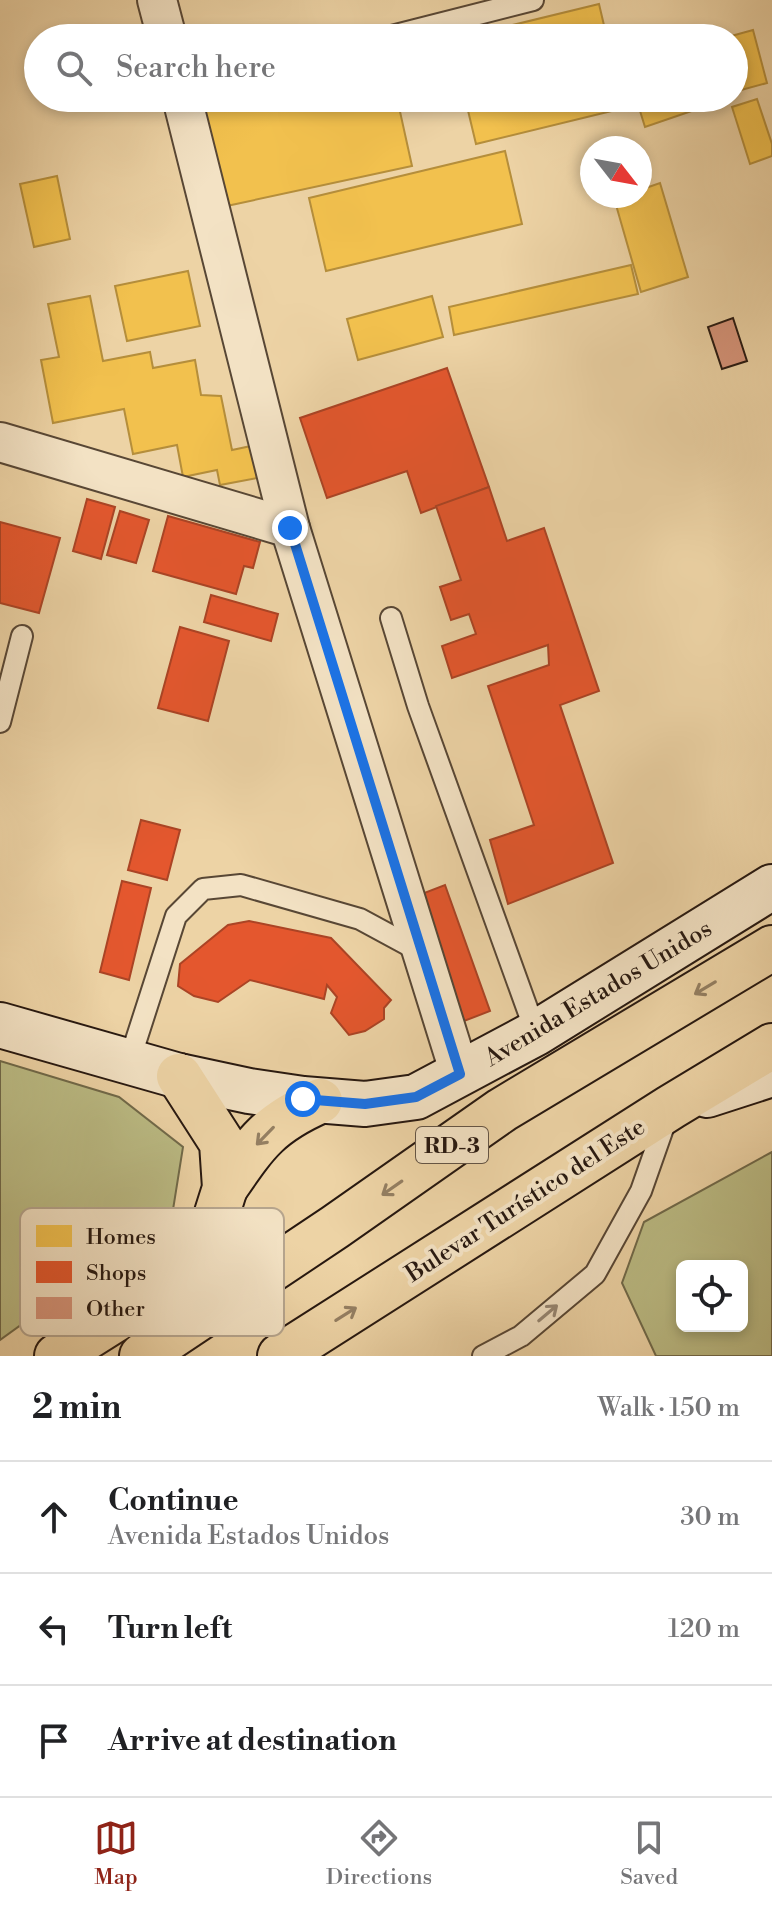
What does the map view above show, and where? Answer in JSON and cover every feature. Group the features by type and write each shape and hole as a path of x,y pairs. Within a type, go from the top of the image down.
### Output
{"highway":[{"name":"RD-3","path":"284,1261 502,1110 772,948"},
{"name":"Bulevar Turístico del Este","path":"280,1356 772,1046"},
{"path":"179,1076 222,1143 225,1188"},
{"path":"219,1208 225,1188 266,1133 290,1114 320,1101"},
{"path":"57,1356 89,1336"},
{"name":"RD-3","path":"142,1356 172,1336"}],"street":[{"path":"157,0 163,24"},
{"path":"186,112 290,528 460,1074"},
{"path":"0,442 290,528"},
{"name":"Avenida Estados Unidos","path":"0,1025 179,1076 249,1091 365,1104 416,1097 536,1033 772,887"},
{"path":"671,1107 772,1074"}],"lane":[{"path":"439,24 533,0"},
{"path":"391,618 418,706 536,1033"},
{"path":"0,722 22,636"},
{"path":"129,1062 176,916 203,889 241,885 360,919 424,954"},
{"path":"483,1356 521,1336 595,1274 641,1191 671,1107"}],"green space":[{"path":"0,1061 119,1097 183,1147 173,1208 20,1208 20,1326 0,1340"},
{"path":"772,1152 772,1356 656,1356 622,1283 644,1222"}],"building: Homes":[{"path":"599,4 604,24 517,24"},
{"path":"753,30 767,83 748,88 748,31"},
{"path":"757,99 772,144 772,156 750,164 734,112 748,112 748,102"},
{"path":"202,112 400,112 412,166 222,207"},
{"path":"468,112 608,112 476,144"},
{"path":"640,112 689,112 645,127"},
{"path":"505,151 522,224 326,271 309,198"},
{"path":"57,176 70,239 34,247 20,184"},
{"path":"660,183 688,277 641,292 617,208 652,208 652,186"},
{"path":"631,265 638,294 454,335 449,307"},
{"path":"188,271 200,326 127,341 115,286"},
{"path":"90,296 103,361 150,352 153,368 195,360 201,395 221,396 232,450 251,446 257,478 220,485 217,470 183,477 177,445 133,454 124,409 53,423 41,360 59,357 48,304"},
{"path":"432,296 443,337 358,360 347,319"}],"building: Shops":[{"path":"447,368 489,487 421,513 407,471 327,498 300,418"},
{"path":"489,487 507,541 544,528 599,691 560,705 613,863 508,904 490,840 534,825 488,686 549,665 548,645 452,678 442,646 476,634 469,614 451,620 440,587 461,580 436,506"},
{"path":"87,499 115,507 101,559 73,551"},
{"path":"120,511 149,520 136,563 107,555"},
{"path":"168,516 260,542 253,568 244,566 236,594 153,571"},
{"path":"0,522 60,538 39,613 0,603"},
{"path":"211,595 278,614 271,641 204,622"},
{"path":"180,627 229,641 208,721 158,708"},
{"path":"141,820 180,830 167,880 128,870"},
{"path":"122,881 151,888 129,980 100,972"},
{"path":"445,885 490,1011 464,1021 419,895"},
{"path":"249,921 331,938 391,1000 384,1008 384,1019 365,1031 349,1035 331,1013 337,997 327,985 324,999 250,980 218,1002 194,996 178,986 180,964 228,925"}],"building: Other":[{"path":"733,318 747,361 722,369 708,327"}],"route":[{"path":"290,528 460,1074 416,1097 365,1104 303,1099"}]}
